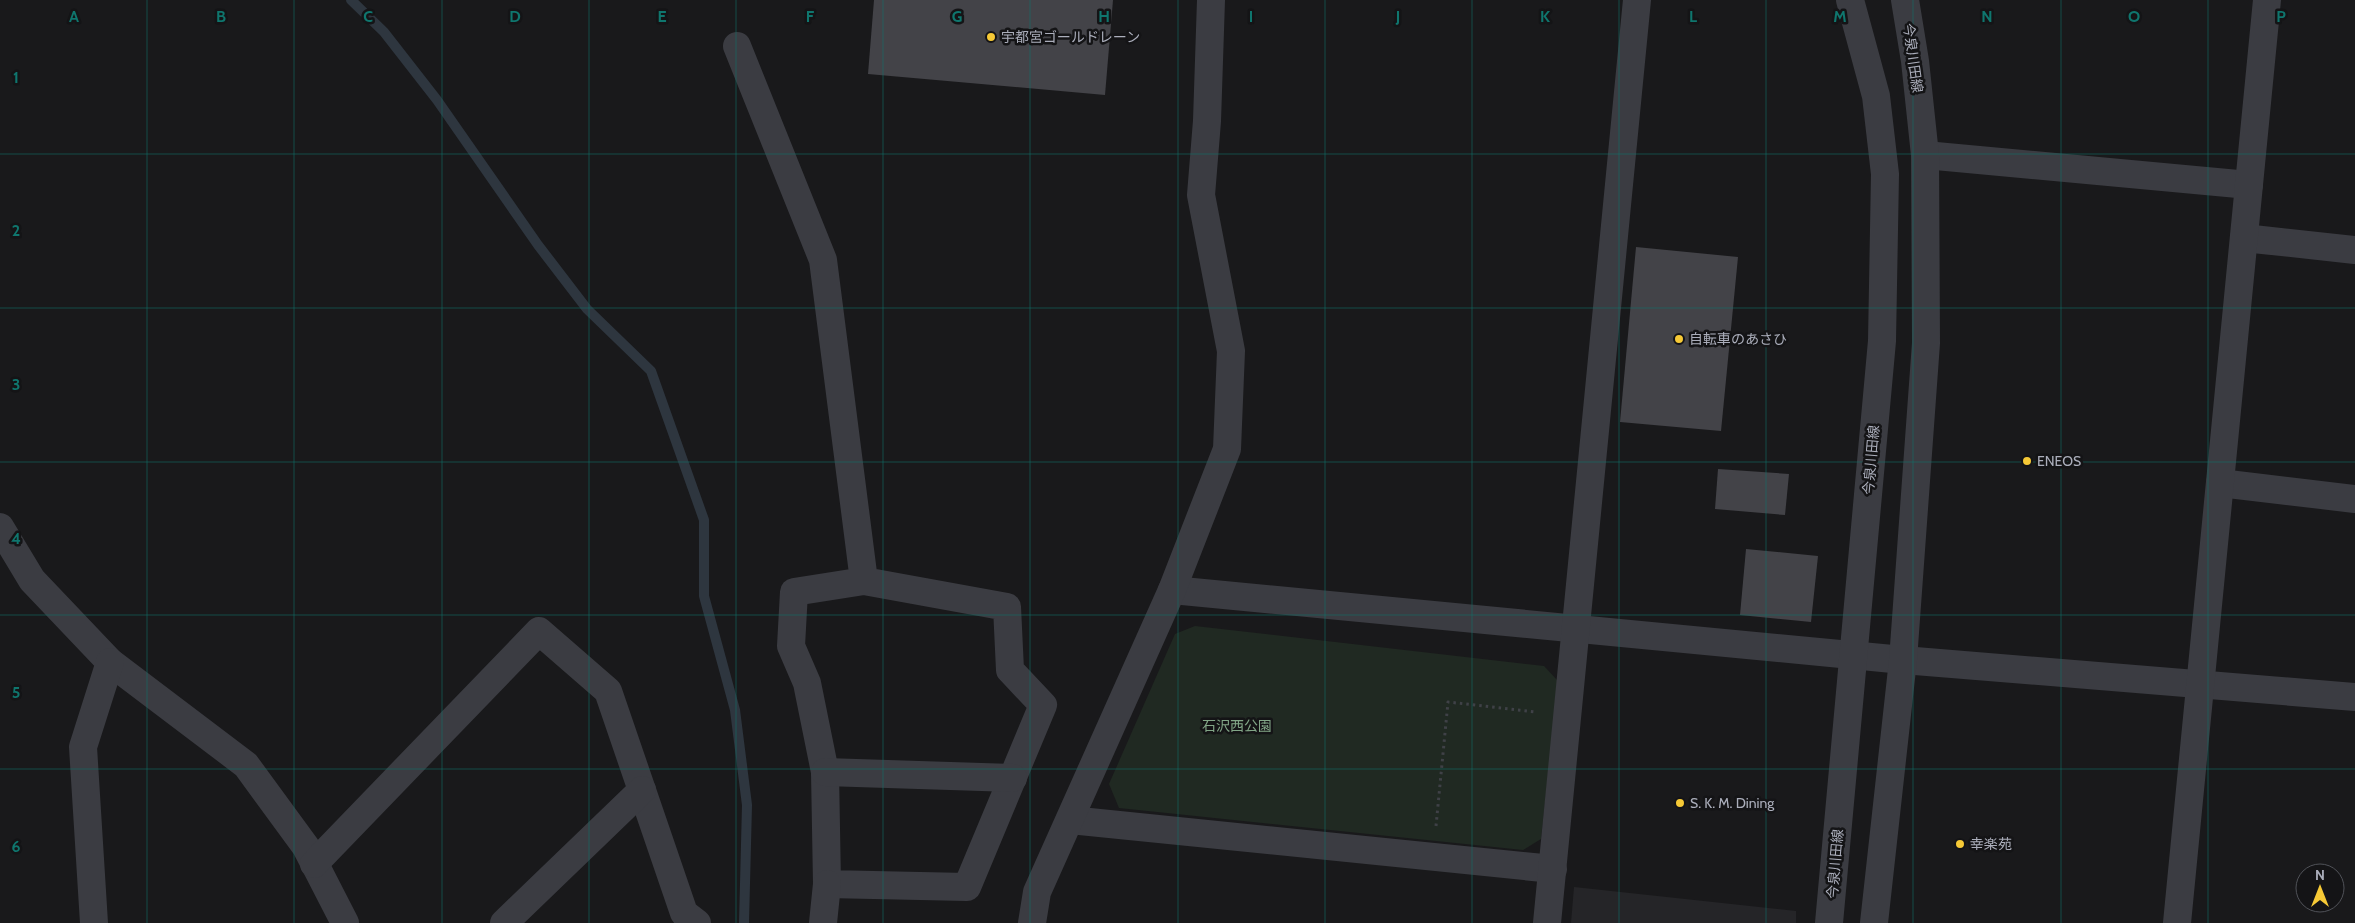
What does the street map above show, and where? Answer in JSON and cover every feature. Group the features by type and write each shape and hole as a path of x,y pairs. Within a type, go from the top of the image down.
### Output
{"street":[{"path":"1032,923 1037,892 1172,590 1227,449 1231,351 1201,195 1207,121 1211,0"},
{"path":"1547,923 1578,630 1619,169 1637,0"},
{"name":"今泉川田線","path":"1829,923 1882,341 1885,174 1876,96 1850,0"},
{"name":"今泉川田線","path":"1874,923 1903,660 1926,343 1925,155 1915,61 1905,0"},
{"path":"2177,923 2267,0"},
{"path":"737,46 823,260 864,581"},
{"path":"1925,155 2249,185"},
{"path":"2244,238 2355,250"},
{"path":"2220,483 2355,498"},
{"path":"0,527 32,580 110,662 246,765 306,847 345,923"},
{"path":"823,923 827,884 825,772 807,683 791,646 794,592 864,581 1007,607 1010,670 1043,705 968,887 827,884"},
{"path":"1172,590 1903,660 2201,686 2355,697"},
{"path":"314,864 539,631 608,691 684,913 698,923"},
{"path":"94,923 83,747 110,662"},
{"path":"825,772 1013,778"},
{"path":"504,923 642,790"},
{"path":"1070,820 1553,869"}],"path":[{"path":"1433,857 1448,702 1542,713"}],"shaded area":[{"path":"1574,887 1796,911 1796,923 1571,923"}],"green space":[{"name":"石沢西公園","path":"1195,626 1544,666 1558,681 1541,839 1523,850 1119,808 1109,784 1175,634"}],"building":[{"name":"宇都宮ゴールドレーン","path":"874,0 1113,0 1105,95 868,74"},
{"name":"自転車のあさひ","path":"1636,247 1738,257 1721,431 1620,422"},
{"path":"1718,469 1789,474 1785,515 1715,509"},
{"path":"1746,549 1818,556 1811,622 1740,615"}],"waterway":[{"path":"351,0 384,32 437,100 538,245 587,309 651,371 704,520 704,596 735,710 747,805 744,923"}],"place":[{"name":"宇都宮ゴールドレーン","path":"991,37"},
{"name":"自転車のあさひ","path":"1679,339"},
{"name":"ENEOS","path":"2027,461"},
{"name":"S. K. M. Dining","path":"1680,803"},
{"name":"幸楽苑","path":"1960,844"}]}
